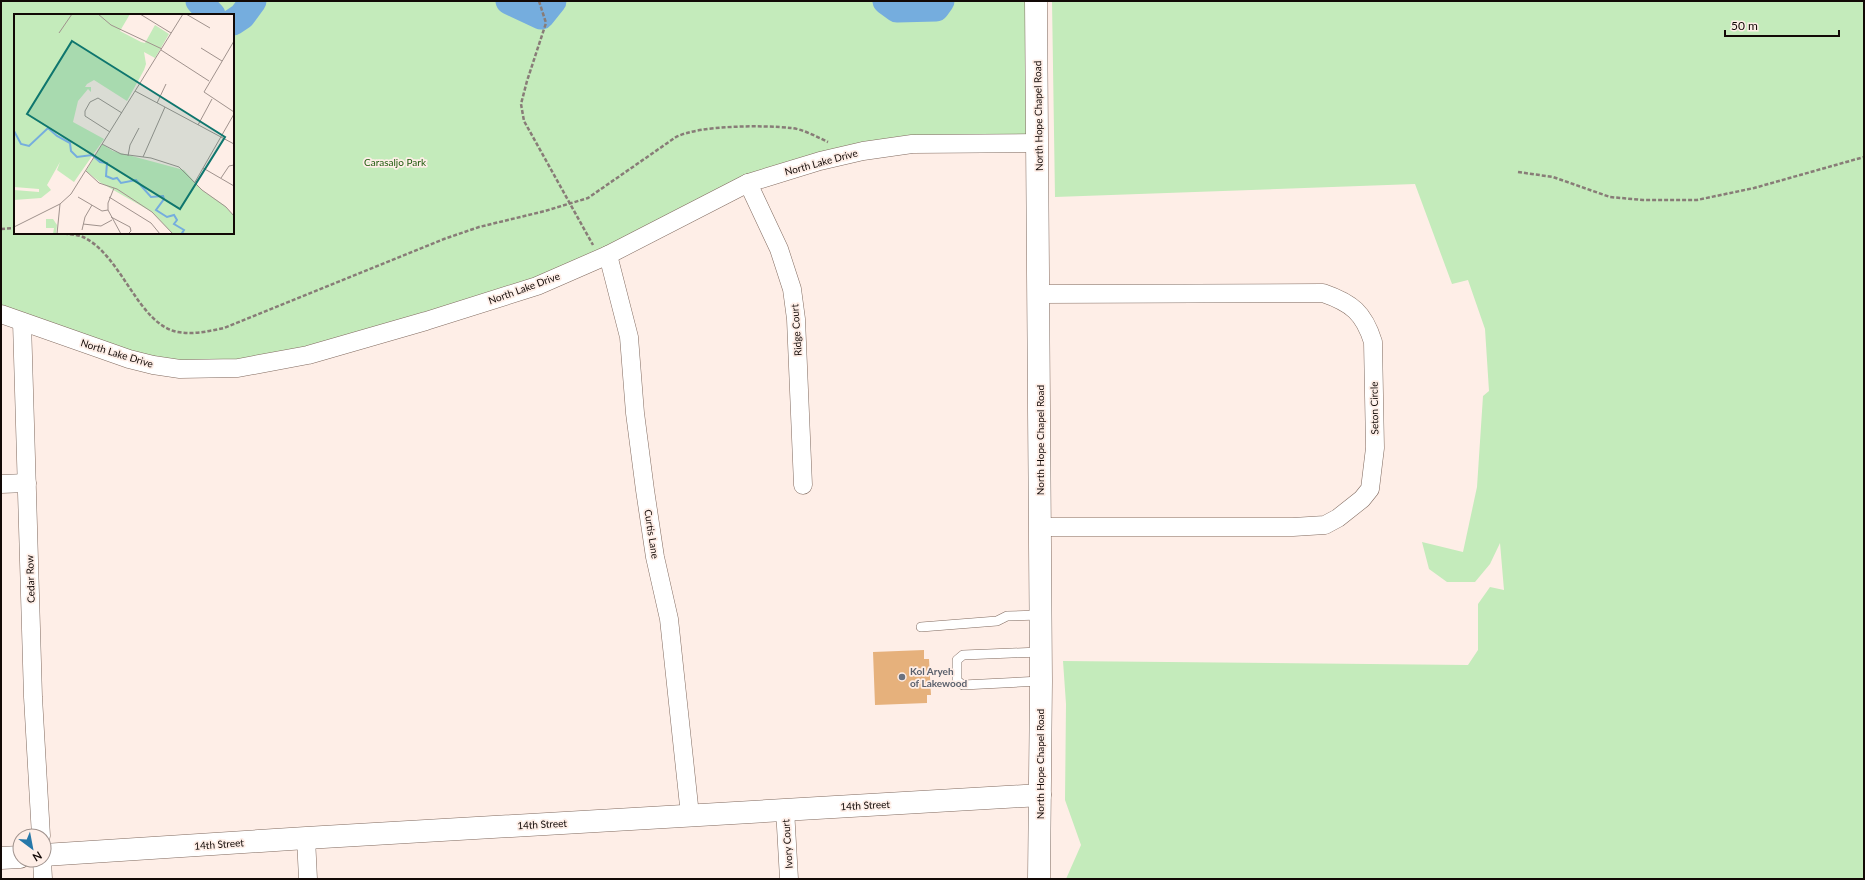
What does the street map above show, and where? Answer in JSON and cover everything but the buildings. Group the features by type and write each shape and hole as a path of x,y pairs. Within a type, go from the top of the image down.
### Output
{"street":[{"name":"North Hope Chapel Road","path":"1036,4 1041,681 1039,879"},
{"name":"North Lake Drive","path":"1,314 129,359 153,365 180,369 238,368 308,355 426,321 536,286 604,256 748,183 820,161 855,152 912,144 1038,143"},
{"name":"Ridge Court","path":"748,183 779,249 792,289 796,319 803,486"},
{"name":"Curtis Lane","path":"604,256 629,337 645,490 655,557 669,619 690,815"},
{"name":"Seton Circle","path":"1039,294 1319,293 1342,300 1360,314 1368,327 1373,342 1375,448 1370,489 1362,499 1338,518 1325,525 1293,527 1040,527"},
{"name":"Cedar Row","path":"22,322 33,697 41,828"},
{"path":"1,484 27,483"},
{"name":"14th Street","path":"52,854 785,809 1040,795"},
{"name":"Ivory Court","path":"785,809 789,879"},
{"path":"306,838 308,879"},
{"path":"1,858 12,857"},
{"path":"42,868 43,879"}],"lane":[{"path":"921,626 997,621 1007,616 1040,615"},
{"path":"1040,652 963,655 957,660 956,681 963,685 1041,681"}],"path":[{"path":"539,1 546,22 521,104 524,121 570,204 604,256"},
{"path":"66,234 81,236 98,246 128,284 146,312 165,328 178,332 199,333 224,328 444,239 479,227 588,198 686,132 743,127 792,128 855,152"},
{"path":"1518,172 1554,177 1610,197 1643,200 1697,200 1754,188 1864,157"},
{"path":"1,229 14,228"}],"green space":[{"name":"Carasaljo Park","path":"1,1 1036,1 1038,143 936,143 820,161 608,255 308,355 180,369 1,316"},
{"path":"1052,1 1864,1 1864,879 1066,879 1081,845 1065,800 1066,704 1063,661 1468,665 1478,650 1478,604 1490,587 1504,590 1500,543 1490,564 1475,582 1447,582 1429,569 1422,542 1463,552 1477,487 1483,396 1489,391 1485,329 1468,280 1452,284 1415,184 1055,197"}],"waterway":[{"path":"199,1 211,14"},
{"path":"234,21 242,16 253,1"},
{"path":"509,1 541,16 553,1"},
{"path":"886,1 897,9 936,8 941,1"}],"place":[{"name":"Kol Aryeh of Lakewood","path":"902,677"}]}
